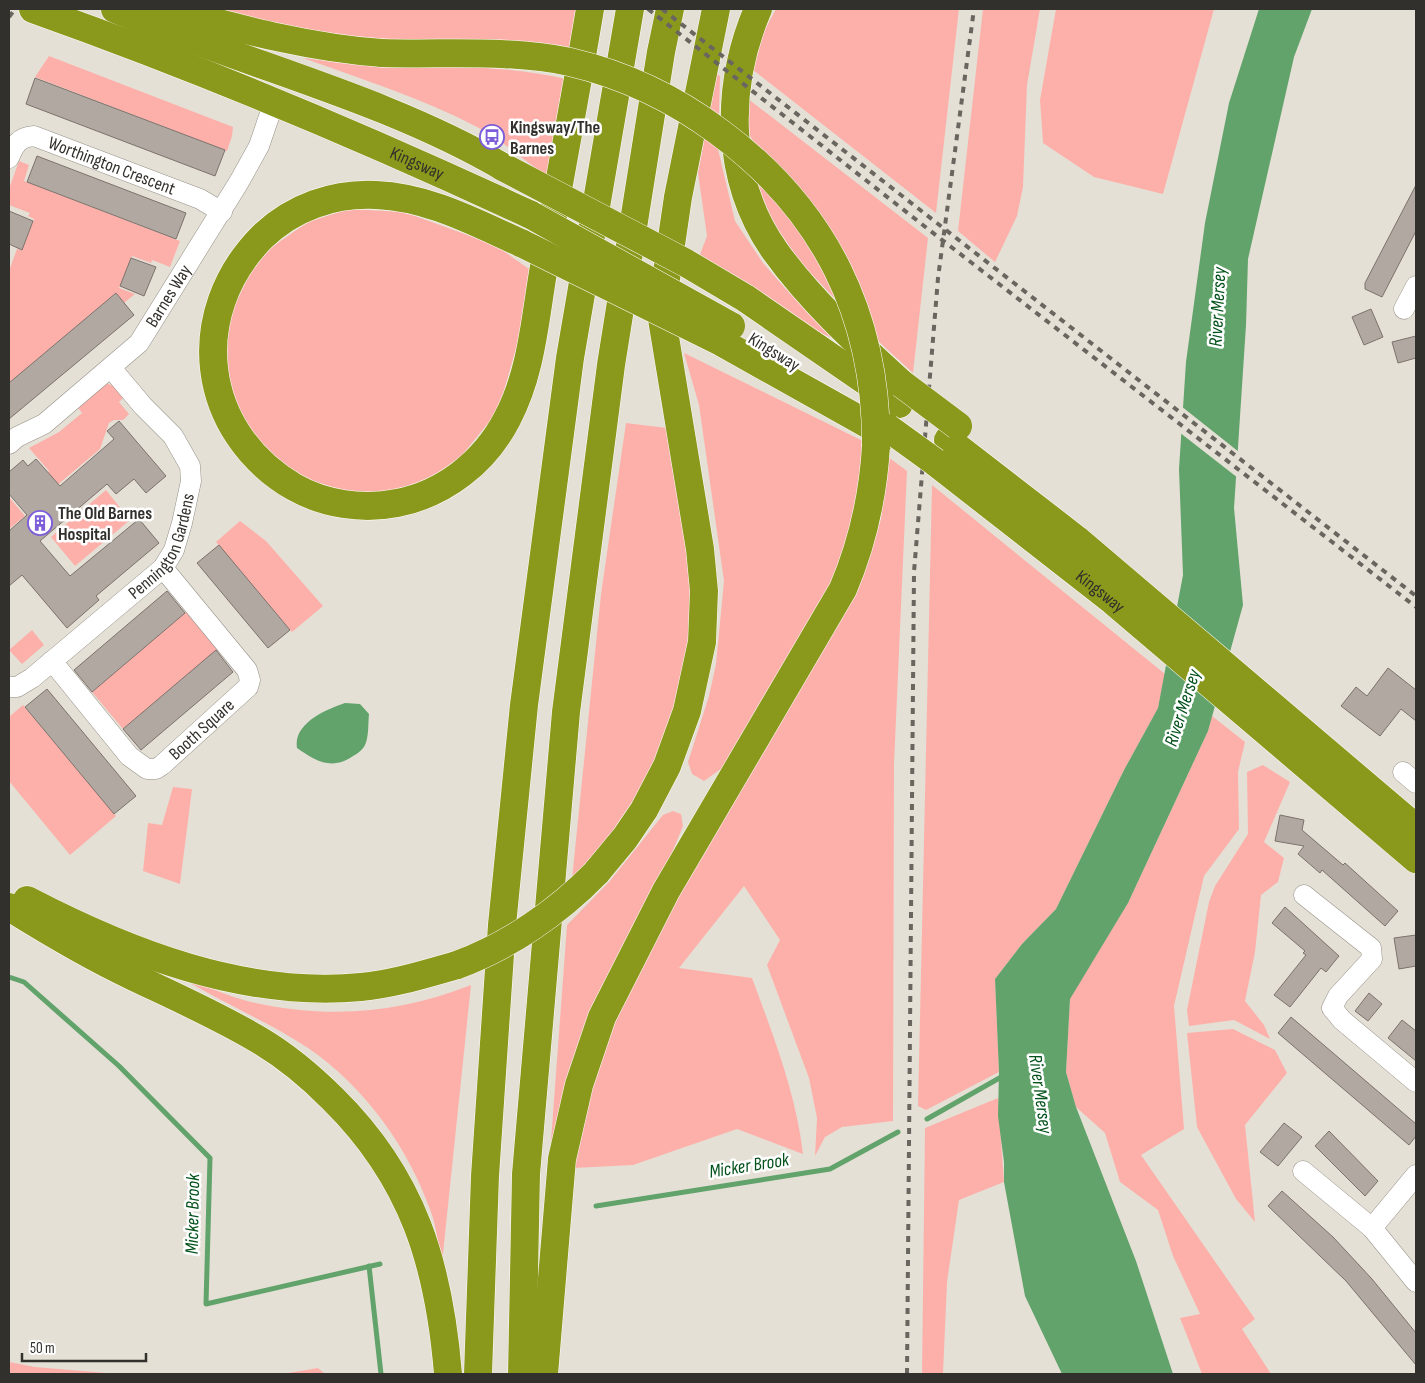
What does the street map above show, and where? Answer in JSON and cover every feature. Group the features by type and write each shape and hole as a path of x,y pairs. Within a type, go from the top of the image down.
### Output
{"highway":[{"path":"166,9 248,31 351,51 537,57 569,62 611,74 658,94 704,121 734,143 784,188 832,257 851,300 867,354 876,417 876,446 871,498 864,535 843,589 829,616 666,891 602,1017 579,1085 562,1159 544,1374"},
{"path":"590,9 532,346 520,391 509,416 488,447 472,465 433,492 404,502 372,506 334,503 305,493 275,475 252,454 235,430 221,401 214,372 212,338 220,302 231,276 241,261 283,219 313,204 341,197 378,195 426,203 514,240 726,334"},
{"path":"478,1374 485,1166 502,925 524,705 570,358 630,9"},
{"path":"522,1374 526,1174 566,712 611,365 670,9"},
{"path":"9,890 119,944 212,973 269,986 308,989 361,987 410,979 478,957 547,916 573,896 596,873 625,838 644,810 666,766 687,711 702,642 704,590 700,549 661,312 678,197 716,9"},
{"path":"758,9 740,60 734,105 737,155 749,200 758,222 775,251 820,306 875,360 901,394"},
{"path":"121,11 148,31 166,41 265,78 276,93 274,102"},
{"name":"Kingsway","path":"121,11 323,87 475,150 503,167 677,259 745,298 901,394 945,453 1121,592 1269,718 1416,859"},
{"name":"Kingsway","path":"44,13 274,102 404,156 531,215 726,334 831,388 887,432 945,453 1071,535 1121,592"},
{"path":"274,102 288,91 298,87 323,87"},
{"name":"Kingsway","path":"1269,718 1416,828"},
{"path":"9,907 69,944 134,977 194,1004 260,1041 315,1082 362,1128 395,1179 410,1208 430,1261 444,1324 448,1374"}],"street":[{"name":"Barnes Way","path":"9,444 18,437 44,424 111,368 144,337 222,212 259,146 274,102"},
{"name":"Worthington Crescent","path":"9,158 13,147 19,140 34,136 200,199 222,212"},
{"path":"1404,309 1416,286"},
{"name":"Pennington Gardens","path":"9,687 17,687 24,684 52,661 163,568 174,550 191,481 190,466 173,436 143,406 111,368"},
{"name":"Booth Square","path":"52,661 129,756 147,770 156,769 162,765 248,686 250,680 247,670 163,568"},
{"path":"1304,894 1371,948 1372,959 1338,996 1332,1008 1342,1020 1416,1082"},
{"path":"1303,1171 1372,1228 1416,1282"},
{"path":"1372,1228 1416,1175"}],"shaded area":[{"path":"219,9 579,9 573,47 538,48 326,36"},
{"path":"776,9 959,9 936,213 753,70 764,31"},
{"path":"983,9 1040,9 1027,85 1023,187 1017,216 995,262 958,231"},
{"path":"1056,9 1214,9 1163,194 1094,177 1043,143 1040,100"},
{"path":"49,56 233,127 227,151 35,77"},
{"path":"303,58 370,64 504,69 570,80 553,179 506,145 456,117 391,90"},
{"path":"717,74 720,76 718,149 735,221 763,263 785,288 848,345 812,329 699,257 707,236 698,173"},
{"path":"747,98 928,238 913,373 878,341 859,287 769,157 751,137 748,132 746,118"},
{"path":"19,161 29,165 24,181 180,241 170,267 152,260 151,263 132,256 119,288 135,294 124,303 116,293 9,383 9,271 17,249 22,250 34,219 28,216 30,213 9,205 9,189"},
{"path":"755,178 780,206 802,236 838,302 800,262 774,225"},
{"path":"349,209 404,212 495,245 529,269 522,328 498,411 454,465 392,496 342,494 315,486 256,443 235,407 225,377 227,321 254,265 269,249 308,222"},
{"path":"684,353 863,441 862,473 849,539 824,598 725,766 704,781 692,774 688,762 709,696 716,664 724,581 699,405"},
{"path":"105,383 114,386 125,396 119,402 129,414 123,420 114,420 109,423 100,449 55,487 45,475 49,471 29,448 59,432 82,413 76,405"},
{"path":"626,423 667,428 692,581 690,645 667,740 616,833 572,879 601,594"},
{"path":"888,457 907,471 894,765 893,1121 842,1127 825,1137 815,1156 817,1118 809,1078 767,965 780,940 744,886 679,968 752,978 776,1043 789,1087 800,1131 803,1154 737,1129 633,1165 574,1168 585,1112 601,1057 644,952 861,581 881,519"},
{"path":"932,485 1165,674 1158,708 1124,770 1056,909 1022,944 995,979 999,1072 926,1110 918,1106"},
{"path":"106,490 130,520 75,566 51,537"},
{"path":"9,497 25,516 9,529"},
{"path":"240,521 266,541 323,606 292,632 216,542"},
{"path":"186,612 218,649 123,729 92,692"},
{"path":"32,630 44,645 22,664 9,650"},
{"path":"23,705 116,816 70,855 9,781 9,717"},
{"path":"1212,716 1245,742 1238,772 1239,829 1204,876 1174,1006 1184,1129 1141,1155 1255,1319 1242,1329 1271,1374 1202,1374 1180,1318 1200,1314 1173,1256 1158,1210 1120,1182 1105,1133 1076,1107 1066,1072 1070,998 1128,903 1208,731"},
{"path":"1263,765 1290,782 1264,842 1284,858 1278,882 1261,895 1255,952 1245,1001 1264,1025 1270,1039 1234,1020 1189,1026 1187,1010 1209,902 1215,886 1248,834 1247,772"},
{"path":"173,787 192,789 180,884 143,871 148,823 162,825"},
{"path":"673,811 681,814 683,826 667,865 621,948 600,999 550,1154 567,925 609,882 663,815"},
{"path":"179,976 251,1002 308,1011 335,1012 390,1008 444,995 471,985 442,1263 433,1218 410,1164 382,1120 366,1100 348,1081 308,1048"},
{"path":"1233,1029 1275,1050 1287,1073 1245,1125 1255,1222 1236,1199 1197,1127 1187,1033"},
{"path":"998,1098 1004,1182 959,1200 947,1282 943,1374 922,1374 925,1128"},
{"path":"9,1362 35,1367 118,1374 9,1374"},
{"path":"318,1368 325,1374 282,1374"}],"water":[{"name":"River Mersey","path":"1259,9 1312,9 1294,57 1248,259 1246,325 1234,508 1243,605 1208,731 1128,903 1070,999 1066,1072 1076,1107 1136,1261 1173,1374 1062,1374 1025,1296 1004,1182 1004,1162 998,1116 999,1072 995,979 1022,944 1056,909 1124,770 1158,708 1183,575 1179,469 1186,362 1205,223 1229,103"},
{"path":"345,703 360,704 369,714 367,738 365,745 360,751 343,762 329,763 316,760 297,748 297,739 300,731 306,724 321,713"}],"pier":[{"path":"1181,406 1239,452 1238,478 1179,432"}],"building":[{"path":"35,78 225,150 215,176 26,104"},
{"path":"37,156 186,213 176,239 27,182"},
{"path":"1416,185 1416,231 1382,297 1365,289 1365,283"},
{"path":"9,211 33,221 22,250 9,244"},
{"path":"131,258 156,267 144,296 120,286"},
{"path":"116,293 134,315 9,419 9,383"},
{"path":"1371,309 1383,337 1364,345 1352,317"},
{"path":"1416,336 1416,358 1398,363 1392,342"},
{"name":"The Old Barnes Hospital","path":"119,421 166,476 146,493 134,479 116,494 107,484 40,541 70,576 139,519 159,543 96,596 99,600 67,628 22,575 9,586 9,531 27,515 9,494 9,472 23,460 28,466 36,459 60,486 114,439 107,431"},
{"path":"219,545 290,630 268,648 197,563"},
{"path":"167,591 185,613 92,692 74,670"},
{"path":"216,650 233,672 141,750 123,729"},
{"path":"1388,668 1416,690 1416,721 1401,709 1380,736 1341,706 1356,687 1367,696"},
{"path":"47,689 136,796 114,814 25,707"},
{"path":"1280,815 1304,820 1302,830 1343,865 1345,863 1398,911 1385,926 1322,870 1320,873 1298,854 1304,846 1275,841"},
{"path":"1285,907 1339,956 1326,972 1321,968 1290,1007 1274,995 1306,955 1303,953 1305,951 1272,923"},
{"path":"1416,935 1416,966 1399,969 1394,938"},
{"path":"1369,993 1382,1004 1368,1021 1355,1011"},
{"path":"1291,1017 1416,1124 1416,1136 1409,1145 1278,1033"},
{"path":"1402,1020 1416,1031 1416,1061 1388,1038"},
{"path":"1284,1123 1302,1137 1278,1166 1260,1152"},
{"path":"1329,1131 1378,1181 1365,1196 1315,1146"},
{"path":"1282,1191 1333,1237 1372,1279 1416,1333 1416,1365 1346,1281 1268,1206"}],"waterway":[{"name":"Micker Brook","path":"9,977 24,982 119,1066 210,1158 206,1304 380,1264"},
{"name":"Micker Brook","path":"927,1119 1003,1076"},
{"name":"Micker Brook","path":"596,1206 830,1169 898,1132"},
{"path":"369,1266 381,1374"}],"railway":[{"path":"9,17 15,9"},
{"path":"648,9 928,229 1416,607"},
{"path":"662,9 1416,596"},
{"path":"907,1374 914,572 938,278 974,9"}],"place":[{"name":"Kingsway/The Barnes","path":"492,137"},
{"name":"The Old Barnes Hospital","path":"40,523"}]}
